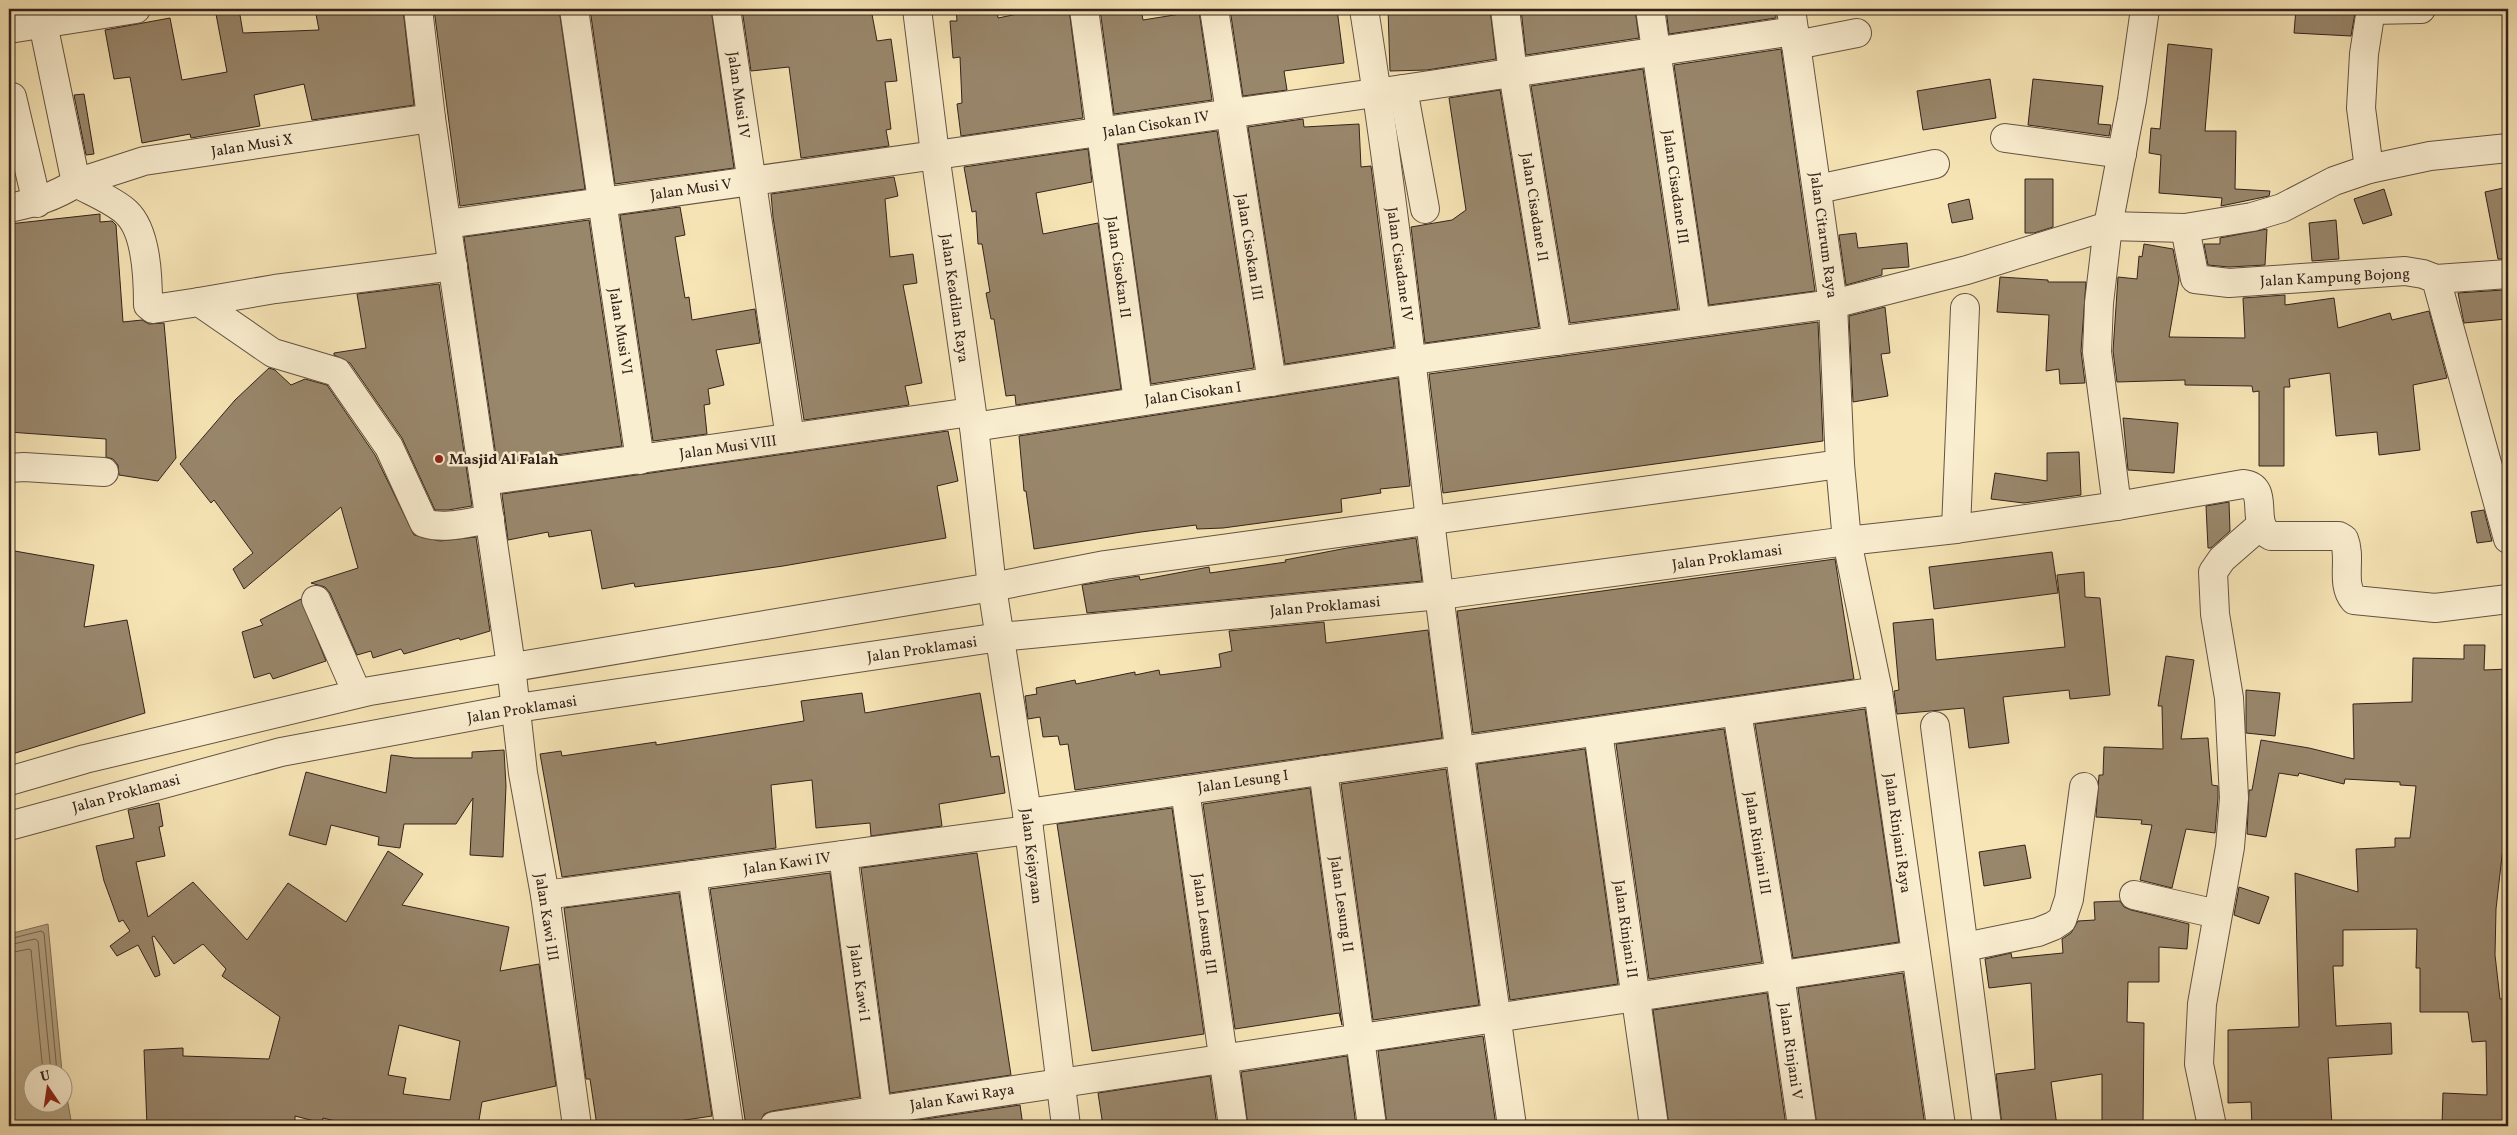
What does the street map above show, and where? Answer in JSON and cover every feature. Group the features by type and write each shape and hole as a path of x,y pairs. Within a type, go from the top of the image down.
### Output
{"street":[{"path":"9,29 41,16 136,9"},
{"name":"Jalan Kawi III","path":"418,9 431,118 517,708 523,773 545,895 577,1126"},
{"name":"Jalan Musi VI","path":"574,9 640,460"},
{"name":"Jalan Musi IV","path":"726,9 790,438"},
{"name":"Jalan Keadilan Raya","path":"917,9 972,420 992,587"},
{"name":"Jalan Cisokan II","path":"1084,9 1138,401"},
{"name":"Jalan Cisokan III","path":"1214,9 1228,113 1272,382"},
{"name":"Jalan Cisadane IV","path":"1364,9 1390,91 1413,360 1430,520 1512,1126"},
{"name":"Jalan Cisadane II","path":"1505,9 1513,73 1557,341"},
{"name":"Jalan Cisadane III","path":"1650,9 1696,322"},
{"path":"2116,506 2097,352 2099,303 2108,226 2132,100 2145,9"},
{"path":"2369,169 2361,108 2364,54 2371,9 2421,9"},
{"path":"41,16 76,183 126,212 136,224 148,272 148,305 152,309 275,289 453,266"},
{"name":"Jalan Cisokan IV","path":"935,154 1513,73 1656,52 1794,28 1857,33"},
{"name":"Jalan Citarum Raya","path":"1794,28 1833,304 1840,464 1847,541"},
{"path":"1390,91 1424,209"},
{"path":"12,97 37,203"},
{"name":"Jalan Musi X","path":"9,208 37,203 55,196 76,183 144,161 431,118"},
{"path":"2005,138 2122,154"},
{"name":"Jalan Cisokan I","path":"972,420 1138,401 1413,360 1833,304 1967,270 2108,226 2185,228 2252,217 2274,210 2334,181 2369,169 2430,156 2508,148"},
{"name":"Jalan Musi V","path":"447,224 935,154"},
{"path":"1818,189 1935,164"},
{"name":"Jalan Kampung Bojong","path":"2185,228 2195,279 2229,283 2405,271 2423,274 2436,279"},
{"path":"2508,274 2436,279 2508,539"},
{"path":"199,302 273,353 337,372 389,447 424,523 433,526 445,526 490,519"},
{"path":"1956,529 1966,308"},
{"name":"Jalan Musi VIII","path":"485,481 790,438 972,420"},
{"path":"9,781 85,758 357,693 511,666 992,587 1105,565 1840,464"},
{"path":"9,468 24,467 104,472"},
{"name":"Jalan Proklamasi","path":"9,826 97,800 281,752 517,708 1000,637 1440,595 1847,541 1956,529 2116,506 2243,484 2255,487 2258,495 2261,525"},
{"path":"2212,1126 2199,1064 2202,1004 2216,914 2230,847 2234,798 2229,698 2215,614 2213,572 2222,558 2261,525 2265,533 2271,536 2339,536 2344,539 2347,552 2349,594 2354,600 2362,603 2435,608 2508,599"},
{"name":"Jalan Rinjani Raya","path":"1847,541 1878,691 1941,1126"},
{"name":"Jalan Kejayaan","path":"992,587 1028,822 1066,1126"},
{"path":"316,600 357,693"},
{"name":"Jalan Lesung I","path":"1028,822 1185,790 1878,691"},
{"name":"Jalan Rinjani III","path":"1737,712 1780,975"},
{"path":"1935,726 1987,1126"},
{"name":"Jalan Rinjani II","path":"1598,732 1654,1126"},
{"path":"85,758 97,800"},
{"name":"Jalan Lesung II","path":"1324,770 1372,1126"},
{"path":"1965,947 2038,932 2062,920 2069,899 2084,787"},
{"name":"Jalan Lesung III","path":"1185,790 1234,1126"},
{"name":"Jalan Kawi IV","path":"545,895 843,855 1028,822"},
{"name":"Jalan Kawi I","path":"843,855 889,1115"},
{"path":"692,875 730,1126"},
{"path":"2134,895 2216,914"},
{"name":"Jalan Kawi Raya","path":"774,1126 889,1115 1061,1083 1916,955"},
{"name":"Jalan Rinjani V","path":"1780,975 1802,1126"}],"water":[{"path":"48,924 61,1062 22,1062 22,1112 70,1112 72,1126 9,1126 9,934"}],"building":[{"path":"215,9 239,9 243,33 319,30 315,9 360,9 361,13 403,9 414,105 312,120 304,84 254,95 260,126 191,138 190,134 142,143 130,77 114,79 105,30 170,18 182,80 227,72"},
{"path":"434,9 559,9 585,189 460,206"},
{"path":"590,9 711,9 734,168 615,184"},
{"path":"742,9 871,9 877,41 891,39 897,81 885,82 891,129 886,130 889,146 801,158 789,67 751,71"},
{"path":"956,9 997,9 998,18 1042,9 1069,9 1083,118 961,136 957,104 962,103 960,57 953,58 950,21 957,21"},
{"path":"1100,9 1141,9 1143,20 1199,11 1212,100 1114,114"},
{"path":"1230,9 1337,9 1344,63 1284,71 1287,90 1243,96"},
{"path":"1388,9 1490,9 1496,59 1427,70 1390,71"},
{"path":"1521,9 1635,9 1639,38 1526,55"},
{"path":"1666,9 1776,9 1776,18 1669,34"},
{"path":"2296,9 2355,13 2351,36 2294,33"},
{"path":"2168,44 2212,49 2205,131 2236,131 2235,189 2270,191 2269,196 2221,206 2222,198 2159,193 2161,155 2149,153 2151,128 2160,129"},
{"path":"1781,49 1815,291 1709,305 1674,65"},
{"path":"1643,69 1678,309 1570,323 1531,86"},
{"path":"1990,79 1996,118 1923,130 1917,91"},
{"path":"2033,79 2103,86 2098,124 2111,125 2109,136 2028,125"},
{"path":"1500,90 1539,327 1425,343 1411,227 1452,220 1466,210 1449,98"},
{"path":"84,94 94,154 86,155 74,95"},
{"path":"1303,119 1304,127 1359,124 1361,167 1371,166 1394,347 1285,364 1248,127"},
{"path":"1217,131 1254,368 1151,384 1118,145"},
{"path":"1088,149 1092,182 1036,193 1043,234 1098,223 1121,389 1016,405 1015,395 1006,396 994,319 991,319 986,293 990,292 982,244 978,244 976,211 972,212 964,167"},
{"path":"894,177 898,196 885,199 890,257 913,254 917,283 903,285 922,383 905,386 909,405 804,420 771,194"},
{"path":"2025,179 2053,179 2053,227 2034,233 2025,233"},
{"path":"2508,187 2508,259 2498,259 2485,192"},
{"path":"2384,189 2392,215 2363,224 2354,199"},
{"path":"1969,199 1973,219 1952,223 1948,204"},
{"path":"680,207 685,235 675,237 685,298 689,297 692,320 755,309 760,343 716,350 724,385 708,389 710,404 704,405 707,434 653,441 620,215"},
{"path":"100,214 100,222 112,221 116,225 123,322 142,320 149,324 164,323 176,458 158,481 119,475 118,465 113,459 106,457 106,439 9,432 9,224"},
{"path":"589,220 622,446 497,463 464,237"},
{"path":"2336,220 2339,259 2312,261 2309,223"},
{"path":"2267,229 2265,265 2229,267 2208,265 2204,244 2220,244 2220,238"},
{"path":"1856,233 1858,248 1907,243 1909,267 1882,269 1882,275 1846,285 1839,235"},
{"path":"2144,244 2173,249 2179,280 2169,337 2245,338 2243,298 2285,295 2285,305 2334,298 2338,328 2390,313 2392,320 2429,311 2447,378 2413,385 2420,450 2379,455 2377,432 2336,436 2330,373 2289,379 2290,387 2284,387 2284,466 2259,466 2259,391 2253,392 2252,386 2185,385 2185,380 2117,382 2113,351 2118,277 2137,279 2139,256 2142,257"},
{"path":"2000,277 2048,280 2048,282 2086,282 2081,351 2085,383 2060,384 2059,369 2046,371 2049,315 1997,312"},
{"path":"439,284 472,506 448,510 435,510 402,438 350,363 334,355 334,353 366,348 357,294"},
{"path":"2503,290 2507,319 2464,323 2458,293"},
{"path":"1885,307 1890,353 1881,354 1888,396 1853,402 1849,316"},
{"path":"1818,322 1823,441 1443,493 1429,374"},
{"path":"269,368 275,370 291,385 305,379 327,385 375,455 414,535 440,541 476,537 490,631 404,654 401,649 373,658 371,651 357,655 330,593 325,587 311,583 358,568 341,507 244,589 233,569 253,553 214,500 211,503 180,464 235,400"},
{"path":"1398,378 1410,486 1380,489 1381,493 1341,499 1342,512 1223,528 1197,529 1196,525 1034,549 1026,491 1024,491 1019,436"},
{"path":"2123,418 2178,423 2174,473 2128,470"},
{"path":"948,431 958,481 937,486 946,538 783,566 635,587 634,583 602,589 591,530 549,537 548,532 508,540 502,494"},
{"path":"2079,452 2081,495 2024,503 1991,499 1995,473 2047,481 2047,453"},
{"path":"2229,502 2230,531 2211,548 2208,548 2206,506"},
{"path":"2484,510 2492,541 2477,543 2471,512"},
{"path":"1416,538 1422,581 1087,613 1082,585 1139,576 1140,580 1209,567 1210,573 1286,562 1285,560 1347,548"},
{"path":"9,550 94,565 84,627 127,620 145,713 9,755"},
{"path":"2052,552 2058,593 1934,609 1929,567"},
{"path":"1835,559 1854,679 1473,733 1457,611"},
{"path":"2084,572 2085,597 2100,598 2110,695 2070,699 2069,690 2003,697 2009,743 1969,748 1964,708 1897,714 1894,691 1899,690 1893,623 1933,619 1936,660 2065,647 2057,575"},
{"path":"301,599 326,661 273,679 270,673 254,678 242,632 263,625 260,620"},
{"path":"1324,622 1326,643 1428,630 1442,738 1075,790 1068,744 1060,745 1058,736 1043,737 1040,717 1028,719 1025,696 1037,694 1036,688 1075,680 1076,684 1135,672 1135,675 1159,670 1160,675 1221,667 1219,654 1232,651 1229,631"},
{"path":"2464,645 2485,645 2484,670 2508,669 2508,848 2503,847 2496,909 2495,955 2500,999 2508,999 2508,1126 2442,1126 2443,1093 2487,1095 2486,1041 2472,1042 2468,1012 2420,1012 2420,968 2416,968 2417,929 2343,930 2343,966 2333,966 2336,1026 2391,1023 2392,1054 2328,1058 2332,1126 2252,1126 2251,1102 2228,1103 2228,1030 2299,1027 2295,873 2358,892 2356,849 2395,847 2395,838 2410,838 2416,786 2400,785 2400,782 2345,779 2344,784 2299,773 2298,776 2279,773 2266,837 2247,834 2249,790 2252,790 2261,740 2309,748 2354,759 2353,704 2412,702 2413,658 2464,659"},
{"path":"2166,656 2194,660 2181,739 2208,738 2212,785 2218,786 2215,833 2186,829 2172,888 2140,880 2152,825 2141,824 2142,820 2096,817 2099,775 2103,775 2104,747 2163,749 2162,706 2158,706"},
{"path":"2246,690 2280,693 2275,736 2246,733"},
{"path":"862,693 865,713 980,693 991,757 999,756 1005,793 939,804 942,826 871,836 870,823 816,828 812,780 771,785 776,848 562,877 540,754 561,751 562,756 656,742 656,745 804,721 801,701"},
{"path":"1865,709 1899,942 1793,958 1755,724"},
{"path":"1724,729 1762,962 1649,979 1616,744"},
{"path":"1585,749 1618,984 1510,1000 1477,764"},
{"path":"504,750 506,786 503,857 470,855 473,798 456,824 404,824 400,848 378,845 379,837 331,825 326,845 289,835 306,772 386,793 391,755 414,758 472,758 472,752"},
{"path":"1446,769 1479,1005 1373,1020 1341,784"},
{"path":"1310,788 1342,1025 1339,1013 1235,1029 1203,804"},
{"path":"159,803 163,826 159,827 165,856 136,862 148,917 193,882 247,940 288,883 346,922 388,851 423,874 402,905 509,927 500,971 539,964 556,1086 482,1102 478,1126 438,1123 438,1126 398,1121 397,1126 363,1123 362,1126 356,1126 323,1118 322,1123 295,1116 295,1126 147,1126 144,1050 183,1048 183,1056 269,1059 280,1017 222,976 226,969 203,944 174,964 154,936 152,937 160,975 155,977 138,945 117,956 110,946 130,931 123,920 119,922 104,881 96,846 134,838 128,810","holes":["399,1025 460,1041 450,1100 403,1094 406,1078 388,1075"]},
{"path":"1172,808 1204,1034 1092,1051 1057,824"},
{"path":"2025,845 2031,878 1984,886 1979,852"},
{"path":"977,853 1011,1075 890,1093 861,868"},
{"path":"830,873 860,1097 772,1111 764,1114 759,1126 746,1126 710,889"},
{"path":"2239,887 2269,897 2259,924 2234,915"},
{"path":"679,893 712,1116 645,1126 597,1126 590,1079 586,1079 564,908"},
{"path":"2120,901 2124,907 2131,910 2189,924 2187,949 2159,947 2159,982 2128,982 2127,1022 2144,1023 2143,1126 2102,1126 2102,1074 2051,1082 2057,1126 2002,1126 1996,1074 2035,1069 2031,983 1989,988 1985,959 2011,953 2012,958 2063,953 2062,939 2071,933 2078,921 2095,920 2094,902"},
{"path":"1903,973 1925,1126 1817,1126 1798,988"},
{"path":"1767,993 1786,1126 1669,1126 1653,1010"},
{"path":"1483,1036 1496,1126 1387,1126 1378,1051"},
{"path":"1347,1056 1356,1126 1248,1126 1241,1072"},
{"path":"1210,1076 1217,1126 1103,1126 1098,1093"},
{"path":"1020,1105 1023,1126 878,1126"}],"place":[{"name":"Masjid Al Falah","path":"439,459"}]}
